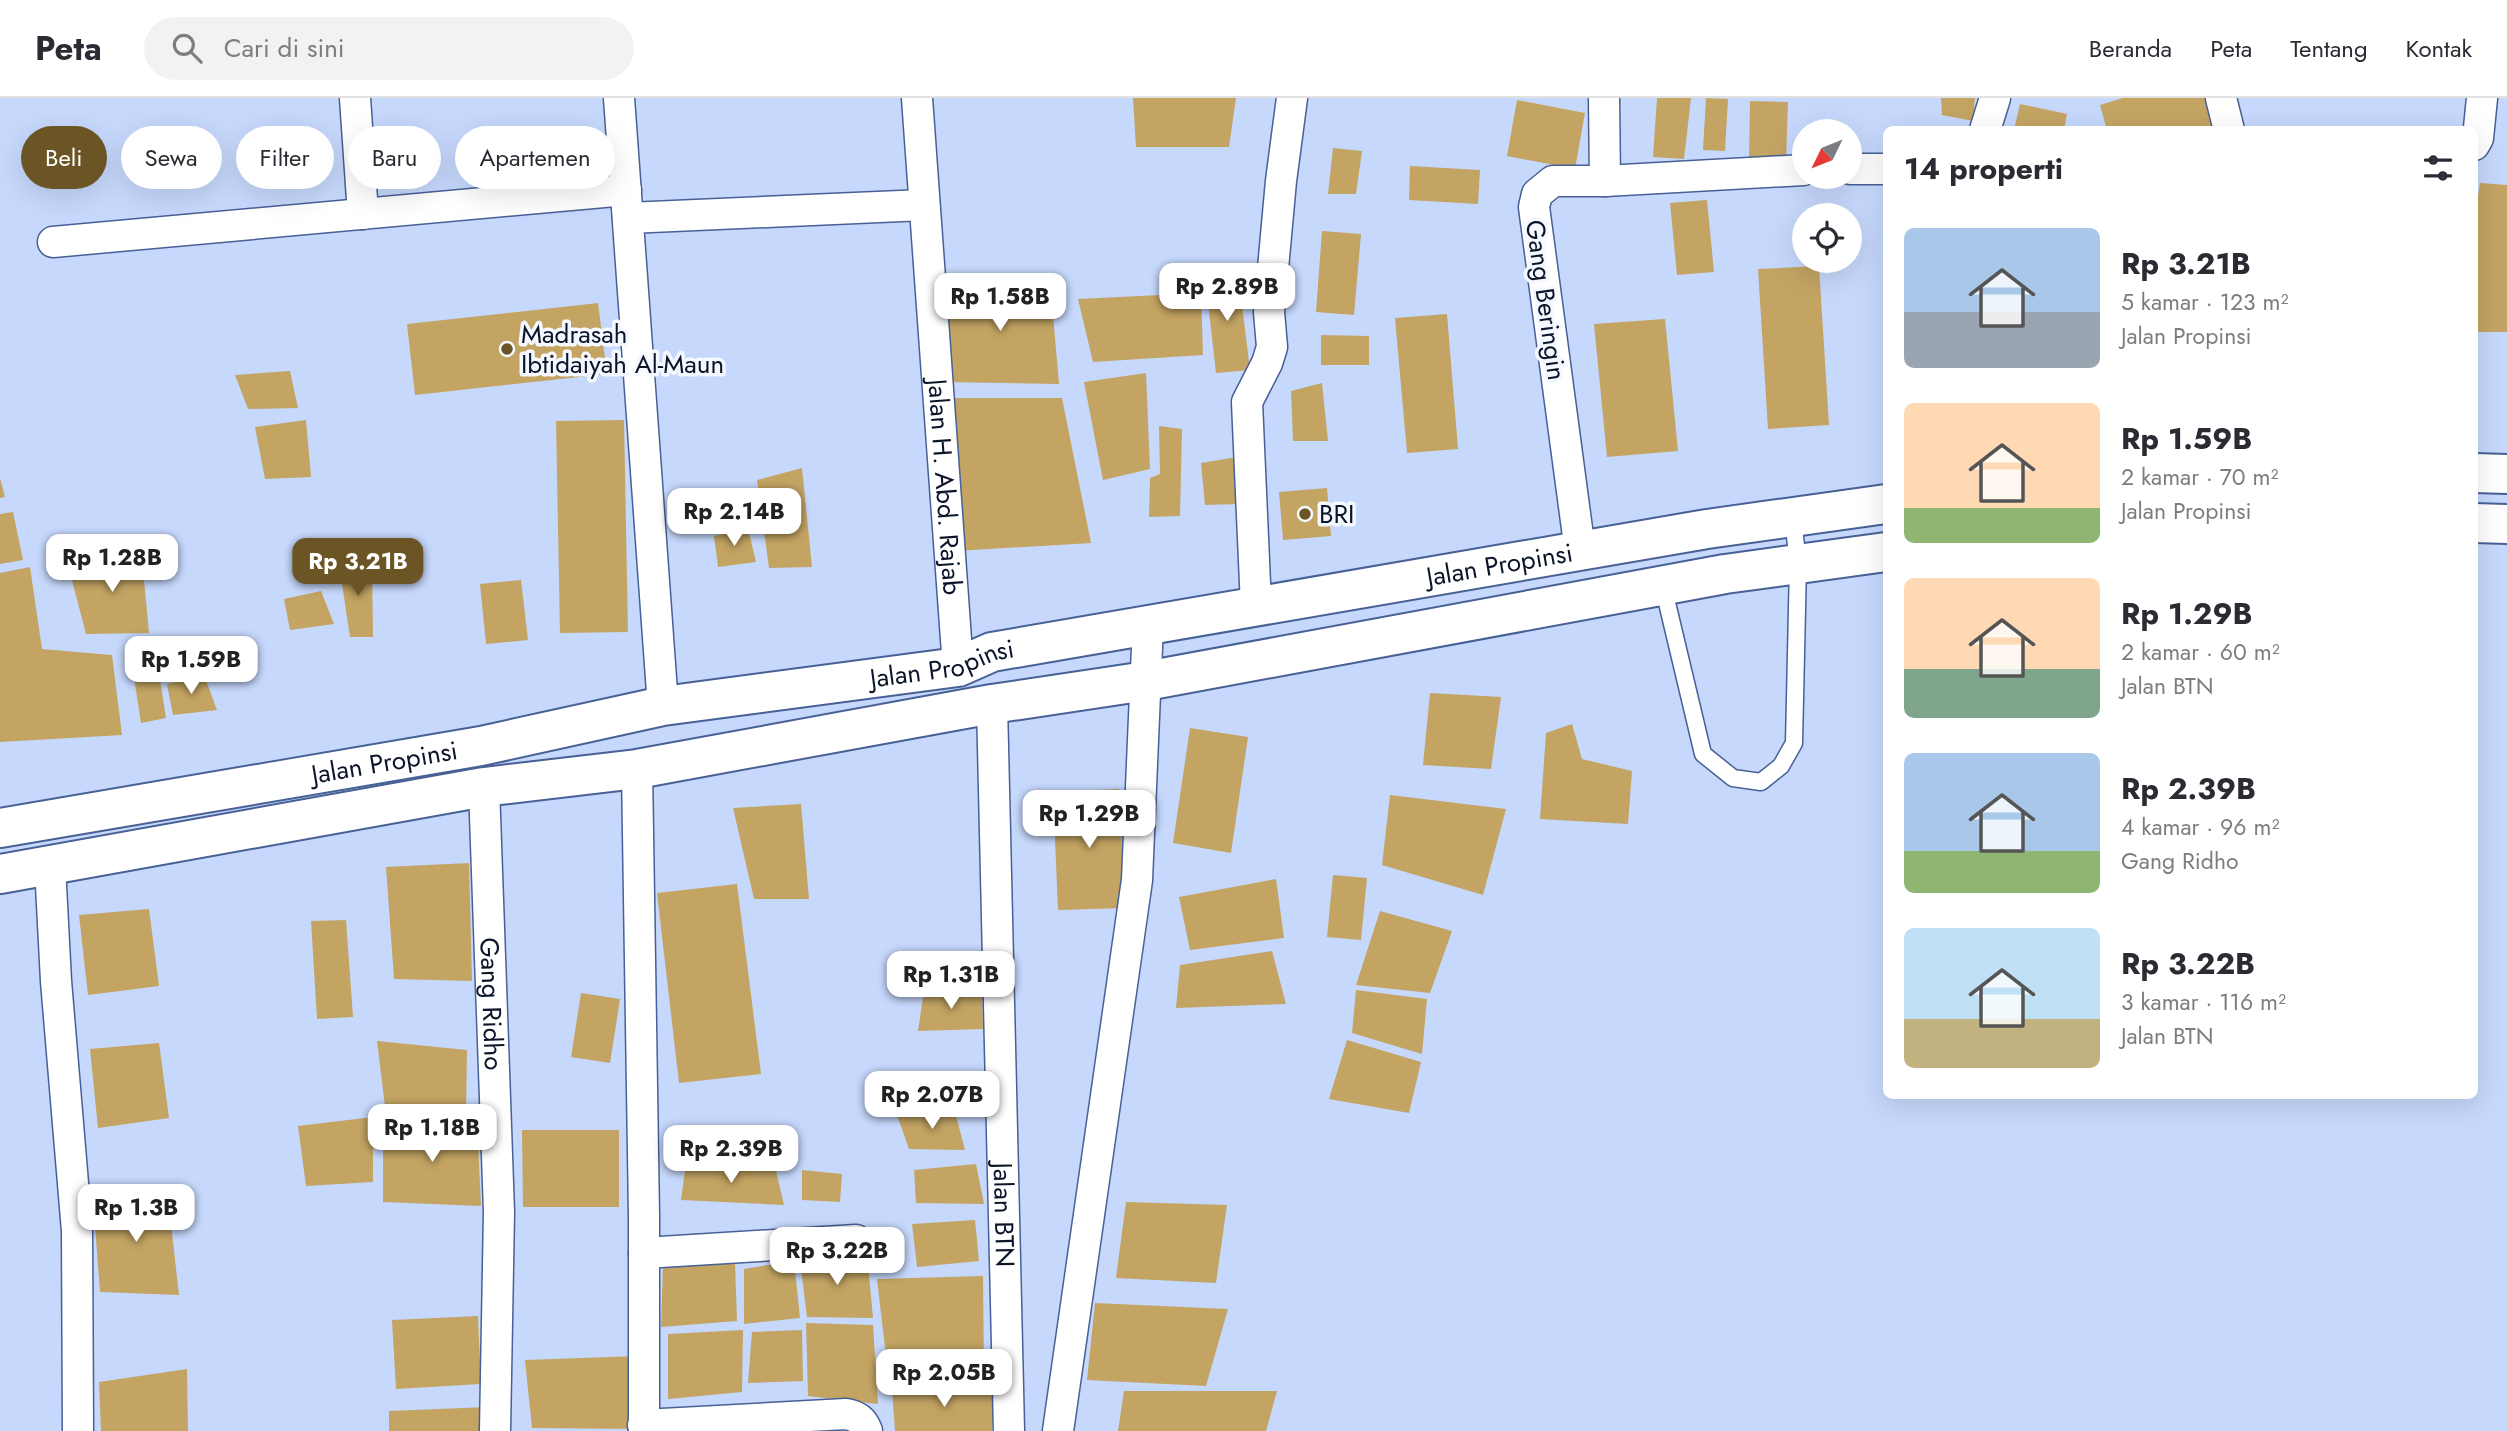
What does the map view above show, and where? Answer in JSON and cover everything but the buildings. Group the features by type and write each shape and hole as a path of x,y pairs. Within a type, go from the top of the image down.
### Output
{"highway":[{"path":"2478,473 2507,474"},
{"name":"Jalan Propinsi","path":"0,828 481,746 663,706 958,667 992,652 1707,529 1883,504"},
{"path":"2478,523 2507,524"},
{"path":"0,873 484,788 637,769 992,704 1146,681 1725,574 1883,552"}],"street":[{"path":"355,98 363,214"},
{"path":"619,98 663,706"},
{"name":"Jalan H. Abd. Rajab","path":"917,98 958,667"},
{"path":"1255,606 1247,402 1272,347 1270,299 1292,98"},
{"path":"1604,98 1605,181"},
{"path":"1986,126 1995,98"},
{"path":"2221,98 2228,126"},
{"path":"2478,138 2482,98"},
{"path":"1862,169 1883,169"},
{"name":"Gang Beringin","path":"1580,551 1534,207 1537,194 1553,181 1605,181 1792,171"},
{"path":"53,243 363,214 627,204 924,205"},
{"path":"1058,1431 1137,880 1148,625"},
{"name":"Jalan BTN","path":"992,704 1009,1431"},
{"path":"637,769 644,1253 643,1428 846,1414 856,1416 867,1431"},
{"name":"Gang Ridho","path":"484,788 499,1212 495,1431"},
{"path":"50,866 56,981 76,1231 78,1431"},
{"path":"644,1253 856,1240"}],"lane":[{"path":"1663,586 1703,754 1732,778 1761,782 1781,766 1794,743 1798,564 1793,518"}],"place":[{"name":"Madrasah Ibtidaiyah Al-Maun","path":"507,349"},
{"name":"BRI","path":"1305,514"}]}
